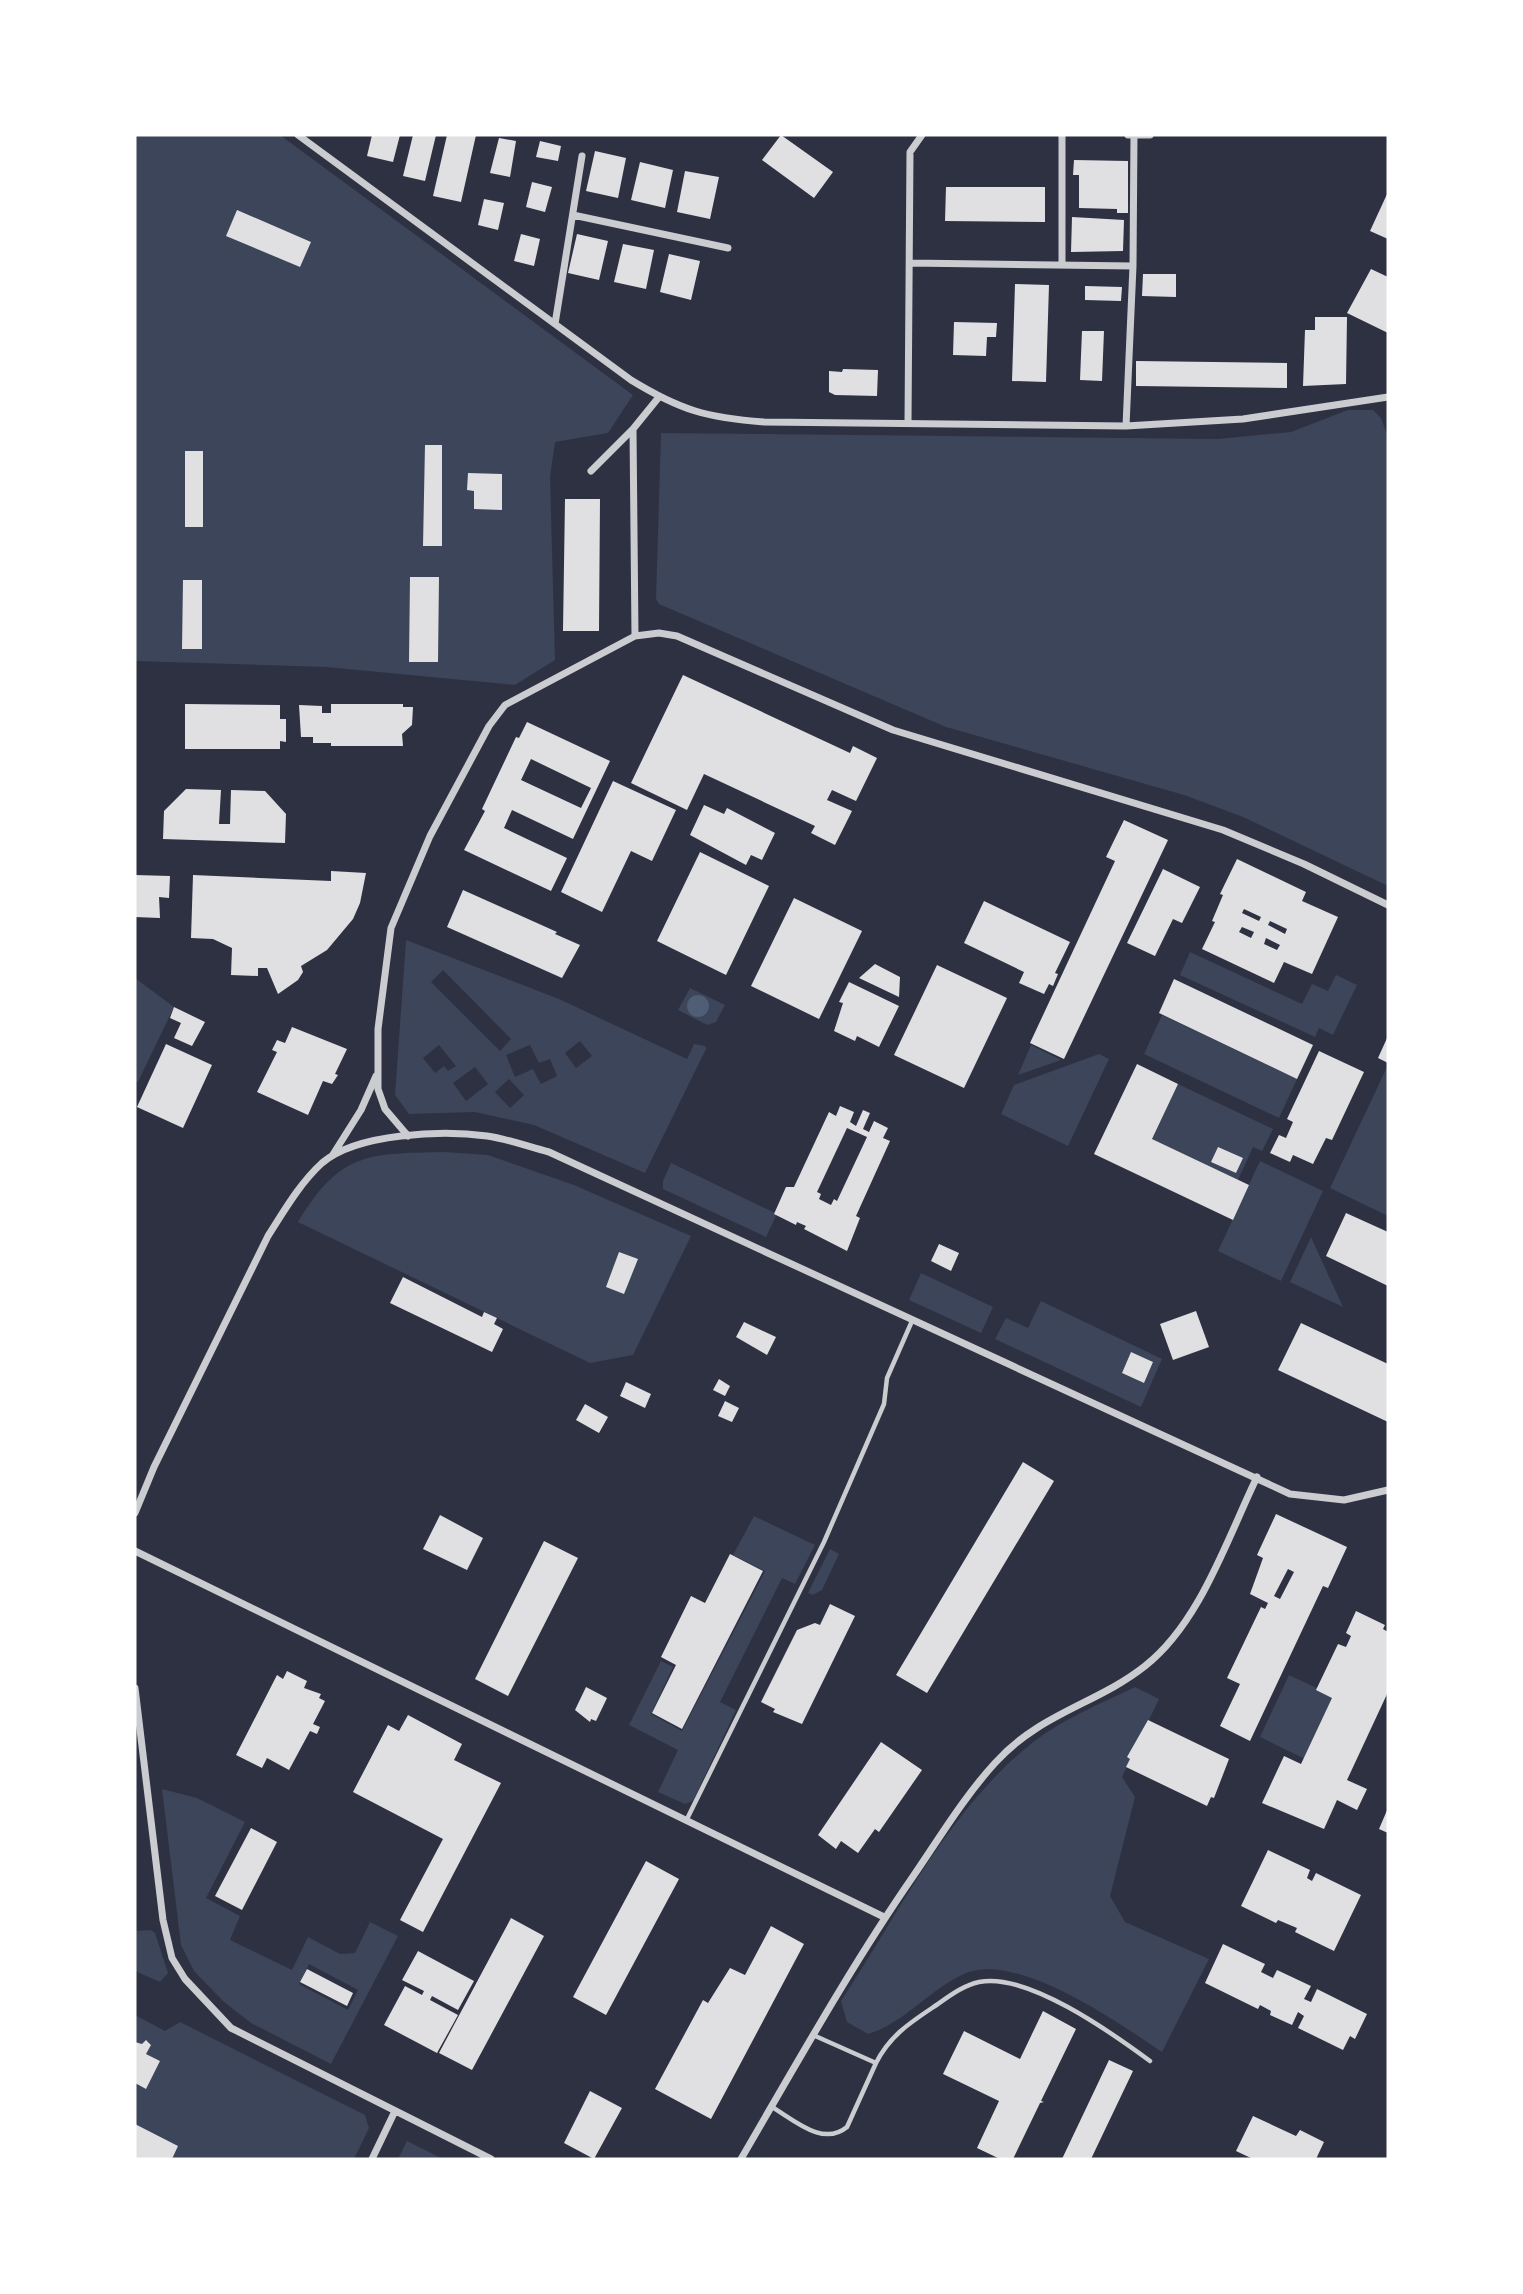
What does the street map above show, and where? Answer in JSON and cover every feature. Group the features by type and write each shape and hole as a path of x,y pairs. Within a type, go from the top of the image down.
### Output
{"street":[{"path":"298,135 555,324 659,397 687,411 724,419 1126,426 1243,419 1388,398"},
{"path":"908,423 910,152 922,135"},
{"path":"1062,135 1062,265"},
{"path":"1128,135 1150,135"},
{"path":"1126,426 1133,266 1134,135"},
{"path":"555,324 582,156"},
{"path":"573,215 728,248"},
{"path":"910,263 1133,266"},
{"path":"591,471 634,429 659,397"},
{"path":"634,429 635,636"},
{"path":"408,1136 386,1109 378,1089 378,1029 391,928 430,836 489,726 505,705 635,636 659,633 677,636 893,730 1223,830 1304,864 1388,905"},
{"path":"135,1513 154,1467 268,1236 312,1174 332,1156 370,1092 379,1065"},
{"path":"332,1156 367,1140 408,1136 487,1136 550,1152 1290,1493 1344,1500 1388,1490"},
{"path":"741,2159 812,2034 884,1917 995,1763 1030,1731 1145,1666 1187,1622 1257,1477"},
{"path":"135,1551 884,1917"},
{"path":"135,1688 163,1920 172,1958 185,1979 231,2028 491,2159"},
{"path":"372,2159 395,2111"}],"lane":[{"path":"686,1822 824,1542 884,1404 887,1378 912,1321"},
{"path":"772,2107 818,2134 839,2134 847,2127 889,2040 962,1988 990,1981 1008,1982 1052,2000 1104,2027 1150,2061"},
{"path":"812,2034 876,2063"}],"shaded area":[{"path":"135,135 280,135 633,395 608,433 555,442 550,477 555,660 515,685 326,667 135,661"},
{"path":"1348,410 1373,410 1381,418 1388,437 1388,886 1243,817 1184,795 946,727 659,604 656,599 661,433 1217,439 1291,432"},
{"path":"406,940 559,999 687,1059 694,1044 705,1046 706,1049 645,1173 534,1125 475,1112 409,1114 395,1095","holes":["443,970 511,1039 500,1051 431,982","580,1041 592,1056 576,1068 565,1053","439,1045 456,1066 448,1071 444,1066 435,1073 423,1058","530,1045 539,1063 550,1059 557,1076 541,1084 533,1069 515,1077 506,1055","475,1067 488,1084 466,1101 453,1083","509,1079 524,1095 510,1108 495,1092"]},
{"path":"1190,952 1302,1004 1312,984 1328,991 1336,975 1357,985 1333,1035 1319,1028 1315,1037 1180,975"},
{"path":"135,978 174,1007 138,1082 135,1081"},
{"path":"690,988 725,1005 716,1022 707,1025 678,1010"},
{"path":"698,995 706,998 709,1006 706,1014 698,1017 690,1014 687,1006 690,998"},
{"path":"1162,1015 1297,1079 1279,1118 1144,1054"},
{"path":"1031,1045 1061,1060 1018,1075"},
{"path":"1099,1054 1109,1059 1068,1146 1001,1114 1014,1085"},
{"path":"1388,1068 1388,1216 1330,1188"},
{"path":"1178,1084 1273,1129 1262,1151 1253,1147 1238,1180 1152,1139","holes":["1218,1147 1242,1158 1236,1173 1212,1162"]},
{"path":"444,1152 488,1155 574,1185 691,1236 633,1355 590,1363 298,1222 328,1181 359,1161 376,1156"},
{"path":"1260,1161 1323,1191 1281,1281 1218,1251"},
{"path":"671,1163 777,1214 766,1237 663,1189 663,1181"},
{"path":"1311,1237 1343,1307 1290,1282"},
{"path":"921,1273 993,1307 981,1333 909,1300"},
{"path":"1041,1301 1162,1359 1141,1407 995,1339 1006,1318 1028,1328","holes":["1131,1352 1153,1362 1144,1383 1122,1373"]},
{"path":"754,1516 815,1545 795,1584 782,1578 720,1702 736,1710 693,1801 685,1804 658,1792 678,1750 629,1725 661,1661 673,1667 651,1714 682,1731 765,1571 733,1555"},
{"path":"830,1549 839,1554 822,1590 813,1595 808,1593"},
{"path":"1289,1675 1334,1696 1305,1759 1260,1737"},
{"path":"1135,1687 1159,1699 1122,1777 1135,1797 1110,1896 1125,1922 1209,1959 1162,2052 1067,1994 1011,1972 986,1969 964,1974 953,1980 879,2030 868,2034 847,2022 841,2001 927,1864 975,1799 1002,1770 1044,1734 1082,1712"},
{"path":"162,1789 197,1798 245,1822 206,1898 240,1916 230,1940 292,1970 308,1937 340,1954 355,1953 370,1922 398,1936 331,2064 251,2023 224,2002 194,1971 181,1945","holes":["309,1964 358,1990 348,2010 299,1984"]},
{"path":"151,1930 155,1933 168,1973 160,1982 135,1971 135,1931"},
{"path":"135,2015 165,2031 180,2022 365,2115 369,2128 354,2159 172,2159 178,2146 135,2124 135,2083 146,2089 160,2061 146,2054 151,2045 148,2041 142,2044 135,2042"},
{"path":"407,2141 443,2159 398,2159"}],"building":[{"path":"372,135 400,135 393,162 367,156"},
{"path":"413,135 436,135 425,181 403,176"},
{"path":"447,135 476,135 461,202 433,196"},
{"path":"781,135 833,172 814,198 762,160"},
{"path":"499,138 516,141 510,177 490,173"},
{"path":"540,141 561,146 558,161 536,157"},
{"path":"595,151 626,158 618,198 586,191"},
{"path":"1074,160 1128,161 1128,213 1117,213 1117,209 1079,208 1079,175 1073,175"},
{"path":"640,162 673,170 665,208 631,200"},
{"path":"685,171 719,177 710,219 677,212"},
{"path":"532,182 552,187 545,212 526,207"},
{"path":"946,187 1045,187 1045,222 945,221"},
{"path":"1388,192 1388,239 1370,231"},
{"path":"484,199 504,203 498,230 478,225"},
{"path":"237,210 311,242 300,267 226,236"},
{"path":"1072,217 1124,220 1123,251 1071,252"},
{"path":"521,234 540,239 534,266 514,261"},
{"path":"577,234 608,241 599,280 568,273"},
{"path":"623,244 654,250 646,289 614,282"},
{"path":"669,254 700,261 691,300 660,292"},
{"path":"1371,269 1388,277 1388,333 1347,313"},
{"path":"1143,274 1176,274 1176,297 1142,296"},
{"path":"1015,284 1049,285 1046,382 1012,381"},
{"path":"1085,286 1122,287 1121,301 1085,300"},
{"path":"1315,317 1347,317 1346,384 1303,386 1305,330 1315,330"},
{"path":"954,322 997,323 996,337 987,337 986,356 953,355"},
{"path":"1082,331 1104,331 1102,381 1080,380"},
{"path":"1136,361 1287,363 1287,388 1136,386"},
{"path":"843,369 878,370 877,396 835,395 829,392 829,371 842,372"},
{"path":"425,445 442,445 442,546 423,546"},
{"path":"185,451 203,451 203,527 185,527"},
{"path":"468,473 502,474 502,510 474,509 474,491 467,490"},
{"path":"565,499 600,499 599,631 563,631"},
{"path":"410,577 439,577 438,662 409,662"},
{"path":"183,580 202,580 202,649 182,649"},
{"path":"683,675 850,753 853,746 877,758 856,801 832,790 827,800 852,811 835,845 811,833 815,826 704,774 687,810 631,783"},
{"path":"185,704 280,705 280,719 286,719 286,742 280,741 280,749 185,749"},
{"path":"331,704 403,704 403,707 413,707 412,725 402,734 403,746 331,746 331,743 313,743 313,737 301,737 299,705 322,706 322,713 331,713"},
{"path":"527,722 610,761 573,839 512,810 504,828 567,858 551,891 464,850 485,811 482,809 516,737 519,738","holes":["531,759 591,788 581,808 521,780"]},
{"path":"613,781 676,810 652,861 631,851 602,912 561,892"},
{"path":"186,789 221,790 219,824 230,824 231,790 265,791 286,814 285,843 163,839 164,811"},
{"path":"704,805 724,814 727,808 775,833 762,860 751,855 746,865 690,835"},
{"path":"1124,820 1168,840 1064,1059 1030,1043 1115,861 1106,857"},
{"path":"700,852 769,886 726,975 657,941"},
{"path":"1237,859 1306,892 1302,901 1338,917 1312,974 1284,962 1274,983 1202,949 1215,922 1212,921 1223,895 1220,894","holes":["1244,909 1261,917 1259,921 1242,913","1270,921 1287,929 1285,934 1268,925","1242,927 1254,932 1251,938 1239,932","1266,938 1280,945 1277,950 1264,944"]},
{"path":"1163,869 1200,887 1182,923 1173,919 1155,956 1127,943"},
{"path":"331,871 366,873 360,903 353,919 327,950 301,966 303,972 298,980 278,994 267,968 258,968 258,976 231,975 232,948 213,939 191,938 193,875 331,881"},
{"path":"135,875 170,876 169,898 159,897 160,918 135,917"},
{"path":"463,890 580,945 562,978 447,927"},
{"path":"794,898 862,931 819,1019 751,986"},
{"path":"984,901 1070,942 1055,973 1058,974 1053,986 1049,984 1044,994 1019,983 1024,972 964,943"},
{"path":"875,964 900,977 899,997 859,978"},
{"path":"937,965 1007,998 964,1088 894,1055"},
{"path":"1174,979 1313,1045 1297,1079 1159,1013"},
{"path":"849,982 899,1006 879,1047 857,1036 855,1041 834,1031 843,1003 839,1002"},
{"path":"174,1007 205,1022 192,1046 174,1038 181,1023 170,1018"},
{"path":"292,1027 347,1049 335,1074 338,1075 332,1084 323,1081 308,1115 257,1092 277,1052 272,1050 277,1040 285,1043"},
{"path":"1388,1036 1388,1063 1378,1058"},
{"path":"166,1044 212,1065 183,1128 137,1107"},
{"path":"1319,1051 1364,1072 1332,1140 1326,1138 1313,1164 1293,1155 1290,1162 1270,1153 1279,1135 1286,1138 1293,1122 1287,1119"},
{"path":"1137,1064 1178,1084 1152,1139 1249,1185 1233,1220 1094,1154"},
{"path":"840,1106 854,1112 850,1122 856,1126 863,1110 870,1113 863,1129 869,1132 874,1121 888,1128 883,1138 890,1141 856,1216 860,1218 847,1251 804,1229 806,1226 797,1222 796,1225 774,1214 786,1187 794,1187 829,1112 836,1116","holes":["847,1128 867,1137 837,1201 834,1199 831,1205 819,1199 821,1194 817,1192"]},
{"path":"1218,1147 1243,1158 1236,1173 1211,1162"},
{"path":"1346,1213 1388,1232 1388,1286 1326,1256"},
{"path":"939,1244 959,1253 951,1271 931,1261"},
{"path":"619,1252 638,1259 624,1294 606,1287"},
{"path":"403,1277 482,1317 484,1312 497,1318 494,1324 503,1329 492,1352 390,1303"},
{"path":"1196,1311 1209,1347 1173,1360 1160,1324"},
{"path":"744,1322 776,1337 767,1355 736,1337"},
{"path":"1301,1323 1388,1364 1388,1422 1278,1370"},
{"path":"1131,1352 1153,1362 1144,1383 1122,1373"},
{"path":"719,1379 730,1386 725,1396 713,1390"},
{"path":"626,1382 651,1394 645,1408 620,1396"},
{"path":"725,1401 739,1408 732,1422 718,1416"},
{"path":"585,1404 608,1417 599,1433 576,1420"},
{"path":"1023,1462 1054,1481 927,1693 896,1675"},
{"path":"1276,1514 1347,1547 1328,1588 1323,1586 1250,1741 1220,1726 1240,1684 1227,1678 1261,1607 1265,1609 1268,1603 1250,1594 1263,1558 1257,1555","holes":["1288,1569 1294,1572 1280,1599 1274,1596"]},
{"path":"440,1515 483,1538 467,1570 423,1549"},
{"path":"544,1541 578,1558 508,1696 475,1679"},
{"path":"730,1554 763,1571 682,1729 652,1713 676,1665 661,1657 691,1596 705,1603"},
{"path":"830,1604 855,1616 802,1724 773,1712 775,1709 761,1702 797,1630 815,1623 820,1625"},
{"path":"1356,1611 1385,1625 1383,1629 1388,1632 1388,1692 1347,1780 1367,1789 1357,1810 1337,1800 1324,1829 1262,1803 1284,1756 1301,1764 1332,1698 1316,1690 1338,1644 1346,1647 1351,1636 1346,1633"},
{"path":"287,1671 307,1681 304,1688 321,1694 319,1698 325,1701 313,1724 320,1727 317,1734 310,1731 289,1770 267,1758 262,1768 236,1755 277,1675 283,1679"},
{"path":"586,1687 607,1698 596,1721 591,1719 590,1722 575,1710"},
{"path":"408,1715 462,1744 454,1760 501,1783 423,1932 400,1920 443,1839 353,1792 388,1725 399,1731"},
{"path":"1148,1720 1229,1759 1214,1798 1211,1797 1207,1806 1126,1767 1130,1759 1127,1757"},
{"path":"881,1742 922,1770 879,1832 875,1829 858,1853 841,1841 836,1849 818,1835"},
{"path":"1388,1808 1388,1833 1379,1829"},
{"path":"251,1828 277,1842 242,1910 215,1896"},
{"path":"1268,1850 1310,1870 1307,1878 1312,1881 1316,1873 1361,1895 1334,1951 1295,1932 1297,1928 1278,1920 1276,1923 1241,1906"},
{"path":"646,1861 679,1879 606,2015 573,1997"},
{"path":"511,1918 544,1936 472,2070 439,2053"},
{"path":"771,1926 804,1944 711,2119 655,2089 703,2000 708,2003 730,1968 745,1975"},
{"path":"1223,1944 1265,1964 1261,1972 1273,1978 1277,1970 1311,1986 1304,1999 1311,2002 1317,1989 1367,2014 1355,2039 1350,2036 1343,2050 1298,2028 1304,2016 1298,2012 1292,2025 1270,2015 1271,2011 1260,2005 1258,2009 1205,1983"},
{"path":"418,1951 474,1981 458,2010 432,1996 430,2000 458,2015 437,2053 384,2025 405,1986 422,1995 424,1991 402,1980"},
{"path":"307,1969 353,1993 347,2006 300,1982"},
{"path":"1043,2011 1076,2029 1041,2101 1044,2102 1040,2103 1013,2159 1000,2159 977,2148 999,2101 943,2074 964,2031 1020,2059"},
{"path":"146,2040 151,2045 146,2054 160,2061 146,2089 135,2083 135,2042 142,2044"},
{"path":"1109,2060 1133,2071 1091,2159 1062,2159"},
{"path":"590,2091 622,2108 594,2159 564,2143"},
{"path":"1253,2116 1296,2136 1300,2130 1324,2142 1316,2159 1253,2159 1236,2151"},
{"path":"135,2124 178,2146 172,2159 135,2159"}]}
